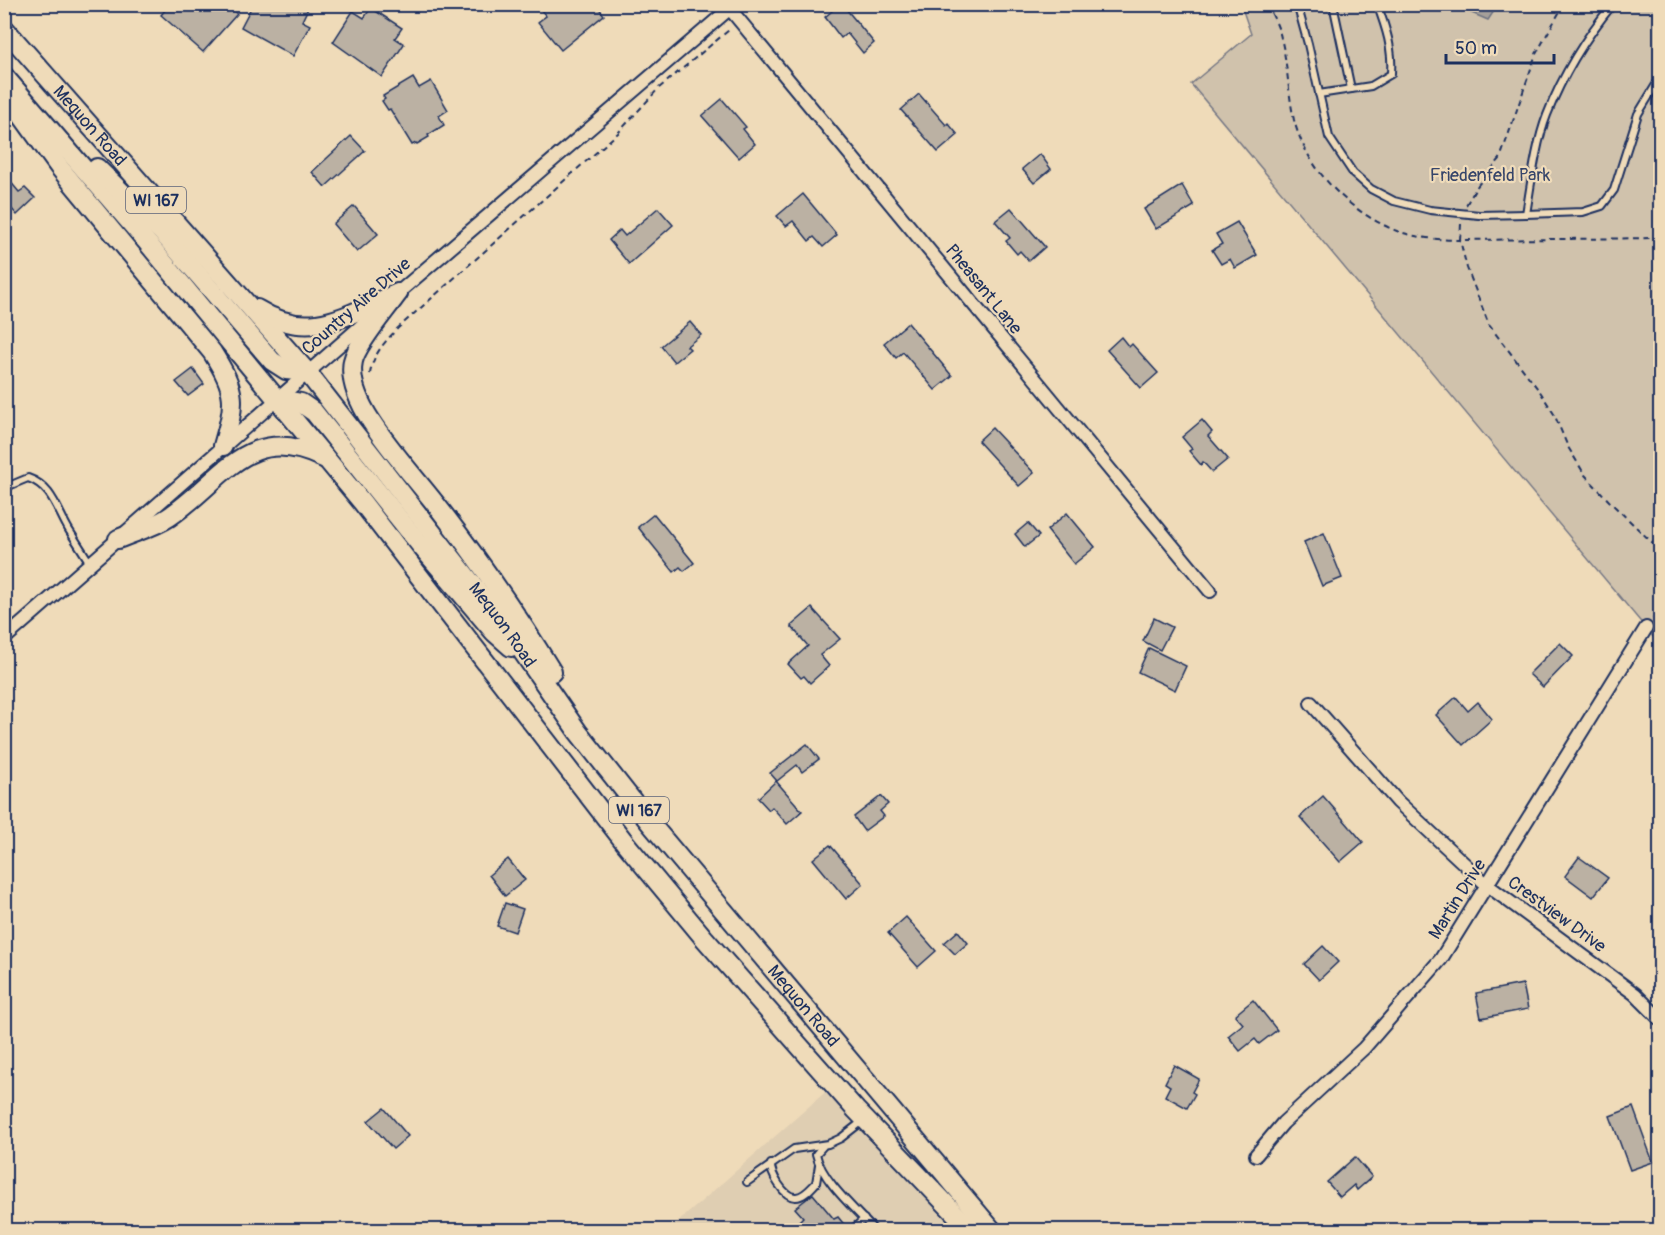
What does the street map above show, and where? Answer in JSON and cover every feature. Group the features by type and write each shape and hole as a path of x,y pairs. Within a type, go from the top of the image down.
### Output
{"main road":[{"name":"Mequon Road","path":"4,28 307,372 502,622 571,721 650,823 992,1230"},
{"name":"Mequon Road","path":"4,76 146,241 369,511 626,844 704,938 864,1120 971,1230"},
{"path":"4,84 12,103 59,167 212,352 226,375 232,392 233,411 224,446"},
{"path":"35,112 72,144 159,229 272,361 286,370 307,372"},
{"path":"243,299 272,318 305,326 322,325 398,293"},
{"path":"398,293 359,347 353,361 353,379 358,396 371,421 515,611 560,686 571,721"},
{"path":"277,399 298,401 314,412 421,546 494,632 533,666"},
{"path":"118,539 168,518 245,455 266,447 295,446 327,460"}],"street":[{"name":"Pheasant Lane","path":"733,7 740,20 1209,591"},
{"name":"Country Aire Drive","path":"4,639 398,293 733,7"},
{"name":"Martin Drive","path":"1256,1155 1283,1123 1364,1048 1441,959 1647,628"},
{"name":"Crestview Drive","path":"1311,703 1398,802 1487,885 1635,994 1660,1019"}],"lane":[{"path":"1297,4 1329,137 1353,172 1371,189 1395,201 1430,210 1526,214 1583,212 1602,206 1614,190 1638,114 1660,78"},
{"path":"1334,4 1351,89"},
{"path":"1319,94 1371,86 1391,74 1392,57 1386,28 1377,4"},
{"path":"1526,214 1546,117 1566,72 1589,34 1612,4"},
{"path":"4,488 28,478 38,482 54,500 68,528 91,563"},
{"path":"747,1182 794,1149 824,1145 841,1138 864,1120"},
{"path":"824,1145 816,1154 819,1164 829,1180 873,1230"},
{"path":"771,1164 770,1172 788,1195 796,1197 805,1193 816,1183 819,1164"},
{"path":"852,1230 864,1219"}],"path":[{"path":"353,379 369,379 372,361 382,345 398,328 618,133 659,88 740,20 754,4"},
{"path":"1266,4 1281,37 1294,121 1310,159 1321,176 1357,209 1396,231 1437,240 1660,238"},
{"path":"1564,4 1536,54 1500,159 1479,185 1461,213 1460,240 1467,268 1489,325 1541,393 1585,475 1660,550"}],"shaded area":[{"path":"1461,5 1498,5 1488,20 1467,11"},
{"path":"839,1080 968,1230 669,1230"}],"green space":[{"name":"Friedenfeld Park","path":"1241,5 1660,5 1660,645 1191,84 1251,34"}],"building":[{"path":"170,4 226,4 237,14 203,52 161,15"},
{"path":"253,4 310,4 302,21 310,25 293,56 241,27"},
{"path":"536,4 596,4 604,15 561,50 538,22 546,16"},
{"path":"840,4 874,43 863,53 847,33 841,38 825,17"},
{"path":"371,8 402,28 395,38 404,44 382,77 333,42 353,11 364,18"},
{"path":"413,78 419,88 431,81 448,110 439,116 444,125 428,135 429,137 412,145 390,109 388,110 382,101 385,99 383,96"},
{"path":"919,94 946,125 948,123 958,135 938,152 901,110"},
{"path":"722,99 746,127 743,129 755,144 739,158 702,116"},
{"path":"351,136 365,151 325,187 312,172"},
{"path":"1040,154 1051,169 1034,183 1022,169"},
{"path":"4,174 19,192 25,188 35,198 17,215 4,200"},
{"path":"1182,185 1194,206 1156,229 1144,209"},
{"path":"803,194 837,235 823,247 814,237 809,241 793,221 786,226 777,216"},
{"path":"354,206 378,234 357,252 333,224"},
{"path":"658,208 673,225 629,264 609,240 620,230 625,236"},
{"path":"1011,208 1045,247 1029,261 1020,251 1017,254 1006,241 1010,238 995,221"},
{"path":"1237,222 1257,255 1235,268 1230,259 1221,264 1212,250 1222,244 1216,234"},
{"path":"690,322 701,335 687,346 690,349 674,362 661,346"},
{"path":"908,323 952,376 935,390 903,352 896,358 884,343"},
{"path":"1121,337 1129,347 1132,344 1158,373 1141,388 1107,350"},
{"path":"193,369 204,384 188,396 176,382"},
{"path":"1202,420 1212,432 1208,436 1228,459 1212,472 1203,462 1201,465 1189,451 1192,449 1182,437"},
{"path":"992,428 1034,473 1019,486 978,441"},
{"path":"1067,513 1095,547 1074,564 1047,530"},
{"path":"654,514 694,563 684,571 680,567 674,572 638,527"},
{"path":"1028,523 1039,536 1025,547 1015,534"},
{"path":"1324,533 1342,578 1322,586 1304,542"},
{"path":"812,608 840,639 820,655 829,666 810,683 804,676 801,678 788,664 808,646 791,626"},
{"path":"1154,618 1172,627 1160,650 1143,641"},
{"path":"1560,643 1573,656 1543,687 1529,674"},
{"path":"1149,648 1186,666 1175,690 1138,672"},
{"path":"1456,697 1468,711 1478,702 1492,719 1463,745 1436,715"},
{"path":"807,744 819,759 802,772 797,765 777,781 770,773"},
{"path":"776,781 802,811 787,824 772,807 769,810 758,798"},
{"path":"881,796 888,804 880,811 884,816 864,831 854,817"},
{"path":"1323,796 1363,842 1340,862 1300,817"},
{"path":"830,845 863,884 846,899 813,859"},
{"path":"1579,857 1608,878 1593,897 1565,876"},
{"path":"508,859 525,880 505,896 489,875"},
{"path":"505,903 523,909 515,932 497,926"},
{"path":"906,917 936,951 918,967 888,933"},
{"path":"958,931 968,943 955,954 944,943"},
{"path":"1323,946 1338,962 1319,980 1304,964"},
{"path":"1523,984 1528,1009 1481,1018 1476,993"},
{"path":"1253,1000 1277,1030 1259,1044 1255,1039 1240,1051 1228,1036 1243,1024 1235,1015"},
{"path":"1174,1065 1199,1079 1192,1092 1195,1094 1187,1108 1165,1096 1170,1086 1165,1083"},
{"path":"1633,1107 1653,1162 1630,1170 1610,1116"},
{"path":"384,1108 408,1136 393,1149 368,1121"},
{"path":"1355,1157 1372,1177 1357,1190 1354,1185 1340,1197 1327,1182"},
{"path":"813,1194 834,1219 838,1217 847,1230 807,1230 799,1221 803,1217 795,1208"}]}
